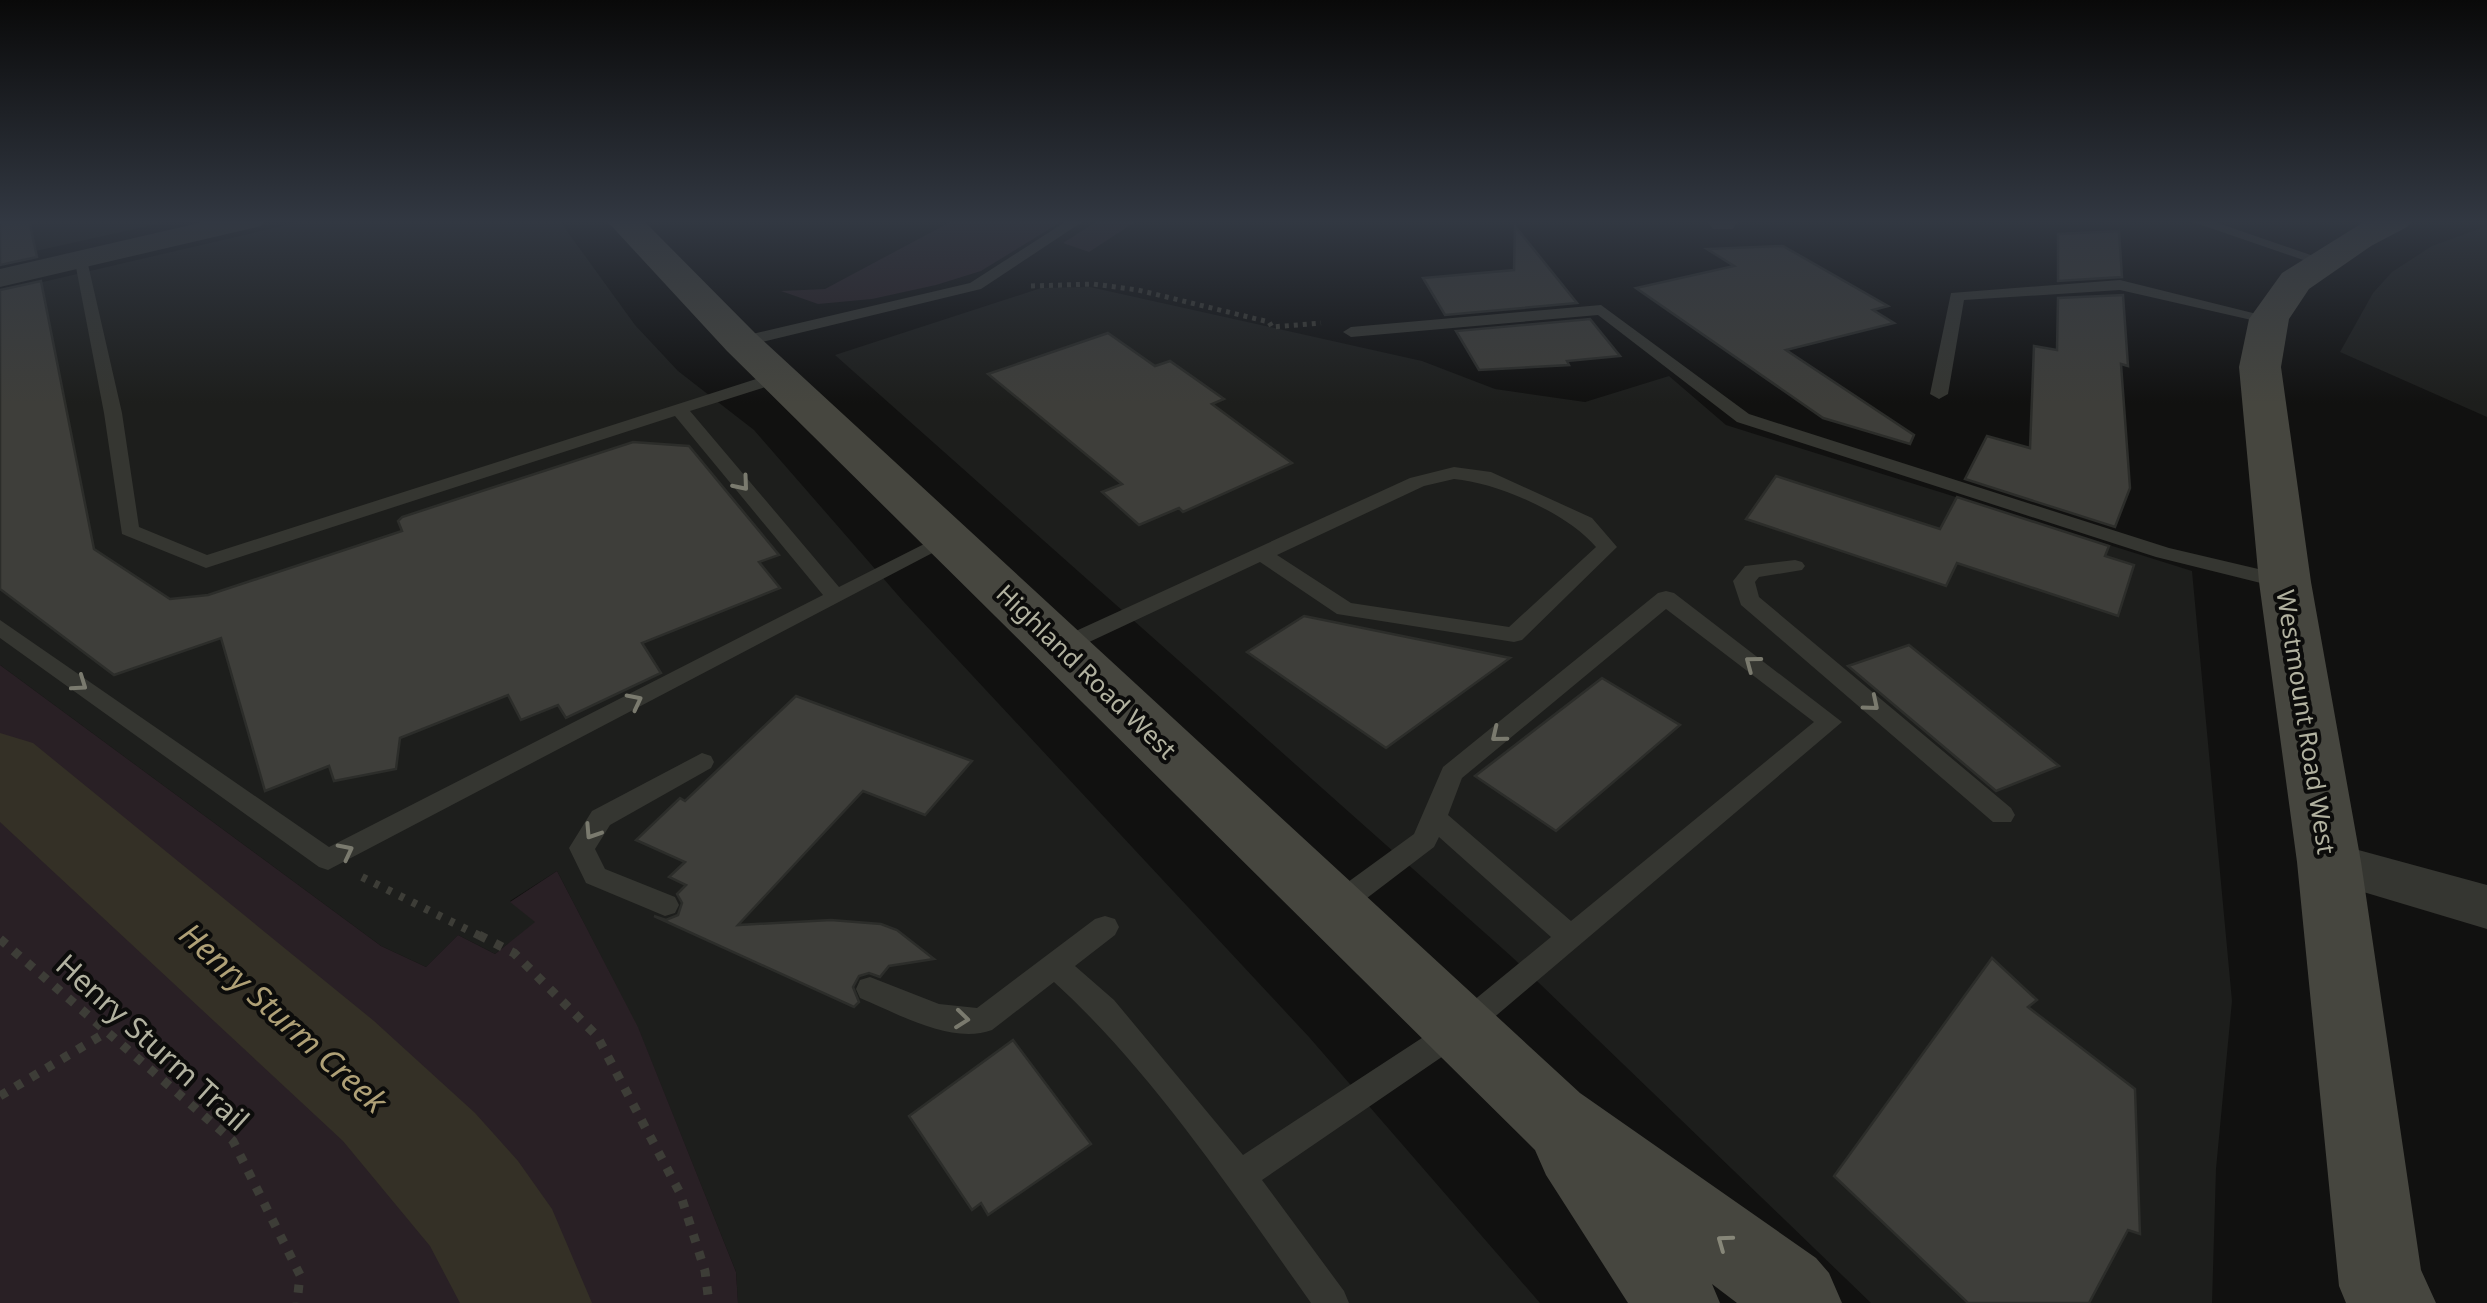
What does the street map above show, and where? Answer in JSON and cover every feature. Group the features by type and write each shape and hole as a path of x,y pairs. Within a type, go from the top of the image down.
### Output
{"main road":[{"name":"Highland Road West","path":"683,281 1553,1118 1786,1288 1800,1303"},
{"name":"Westmount Road West","path":"2295,281 2269,319 2260,367 2285,582 2329,862 2383,1297"},
{"name":"Highland Road West","path":"1553,1118 1677,1303"}],"street":[{"path":"2329,862 2487,906"}],"lane":[{"path":"84,281 113,413 129,530 206,562 679,410 760,359 983,281"},
{"path":"1939,394 1956,296 2120,286 2269,319"},
{"path":"1351,332 1601,310 1743,418 2164,552 2285,582"},
{"path":"679,410 836,597"},
{"path":"1062,646 1260,553 1417,482 1454,472 1484,476 1585,522 1607,547 1514,635 1345,610 1260,553"},
{"path":"0,627 328,860 948,539"},
{"path":"1795,566 1752,571 1744,581 1749,600 2002,815"},
{"path":"1240,1176 1462,1028 1830,722 1666,598 1452,773 1425,840 1334,907"},
{"path":"666,905 595,876 582,848 601,818 702,762"},
{"path":"1434,818 1571,938"},
{"path":"870,989 938,1016 982,1021 1105,926"},
{"path":"1055,965 1104,1008 1240,1176 1332,1303"}],"path":[{"path":"975,286 1093,284 1138,290 1269,322"},
{"path":"328,860 514,953 596,1036 680,1193 705,1271 709,1303"},
{"name":"Henry Sturm Trail","path":"0,939 234,1141 300,1274 298,1303"},
{"path":"0,1096 107,1032"}],"shaded area":[{"path":"48,281 603,281 635,325 678,371 754,430 903,601 1309,1037 1540,1303 738,1303 736,1272 638,1028 557,871 510,901 536,922 495,954 458,935 426,967 381,946 0,665 0,292"},
{"path":"840,281 949,281 872,299 818,304 781,291 825,289"},
{"path":"2384,281 2487,281 2487,417 2340,352"},
{"path":"1090,287 1422,361 1495,389 1585,402 1669,376 1726,425 2192,571 2232,1001 2216,1169 2212,1303 1871,1303 1512,957 835,355 1041,288"},
{"path":"0,665 381,946 426,967 458,935 495,954 535,922 510,902 557,871 638,1027 736,1272 738,1303 0,1303"}],"building":[{"path":"41,281 94,549 170,599 208,595 402,531 398,521 402,517 633,442 689,446 779,555 759,562 780,588 642,643 661,673 566,718 558,705 521,720 508,695 400,738 396,769 334,781 329,766 265,791 221,638 114,675 0,589 0,290"},
{"path":"1425,281 1559,281 1577,303 1445,315"},
{"path":"1668,281 1844,281 1888,306 1873,310 1894,323 1786,350 1914,435 1910,444 1823,418 1636,288"},
{"path":"2123,295 2128,366 2121,364 2130,488 2115,527 1965,479 1987,436 2030,448 2034,346 2057,350 2058,298"},
{"path":"1590,319 1620,356 1567,361 1569,365 1479,370 1456,331"},
{"path":"1108,333 1155,366 1170,361 1224,399 1212,404 1292,463 1183,512 1179,508 1139,525 1102,492 1122,484 988,374"},
{"path":"1776,476 1940,529 1957,497 2109,546 2105,556 2134,565 2118,616 1957,563 1946,586 1746,519"},
{"path":"1304,616 1510,658 1386,748 1247,652"},
{"path":"1909,645 2059,766 1996,791 1848,666"},
{"path":"1602,678 1680,725 1556,831 1475,776"},
{"path":"796,696 972,761 925,815 863,791 738,925 831,920 881,924 897,930 934,959 889,966 880,977 869,973 859,976 853,987 859,1002 854,1007 654,916 666,920 678,915 682,903 677,894 686,885 669,877 685,862 636,840 680,798 685,801"},
{"path":"1992,958 2037,1000 2028,1007 2135,1089 2140,1234 2128,1230 2089,1303 1968,1303 1834,1176"},
{"path":"1013,1040 1091,1144 988,1215 981,1203 972,1210 909,1116"}],"waterway":[{"name":"Henry Sturm Creek","path":"0,767 385,1104 433,1153 474,1204 506,1254 526,1303"}]}
